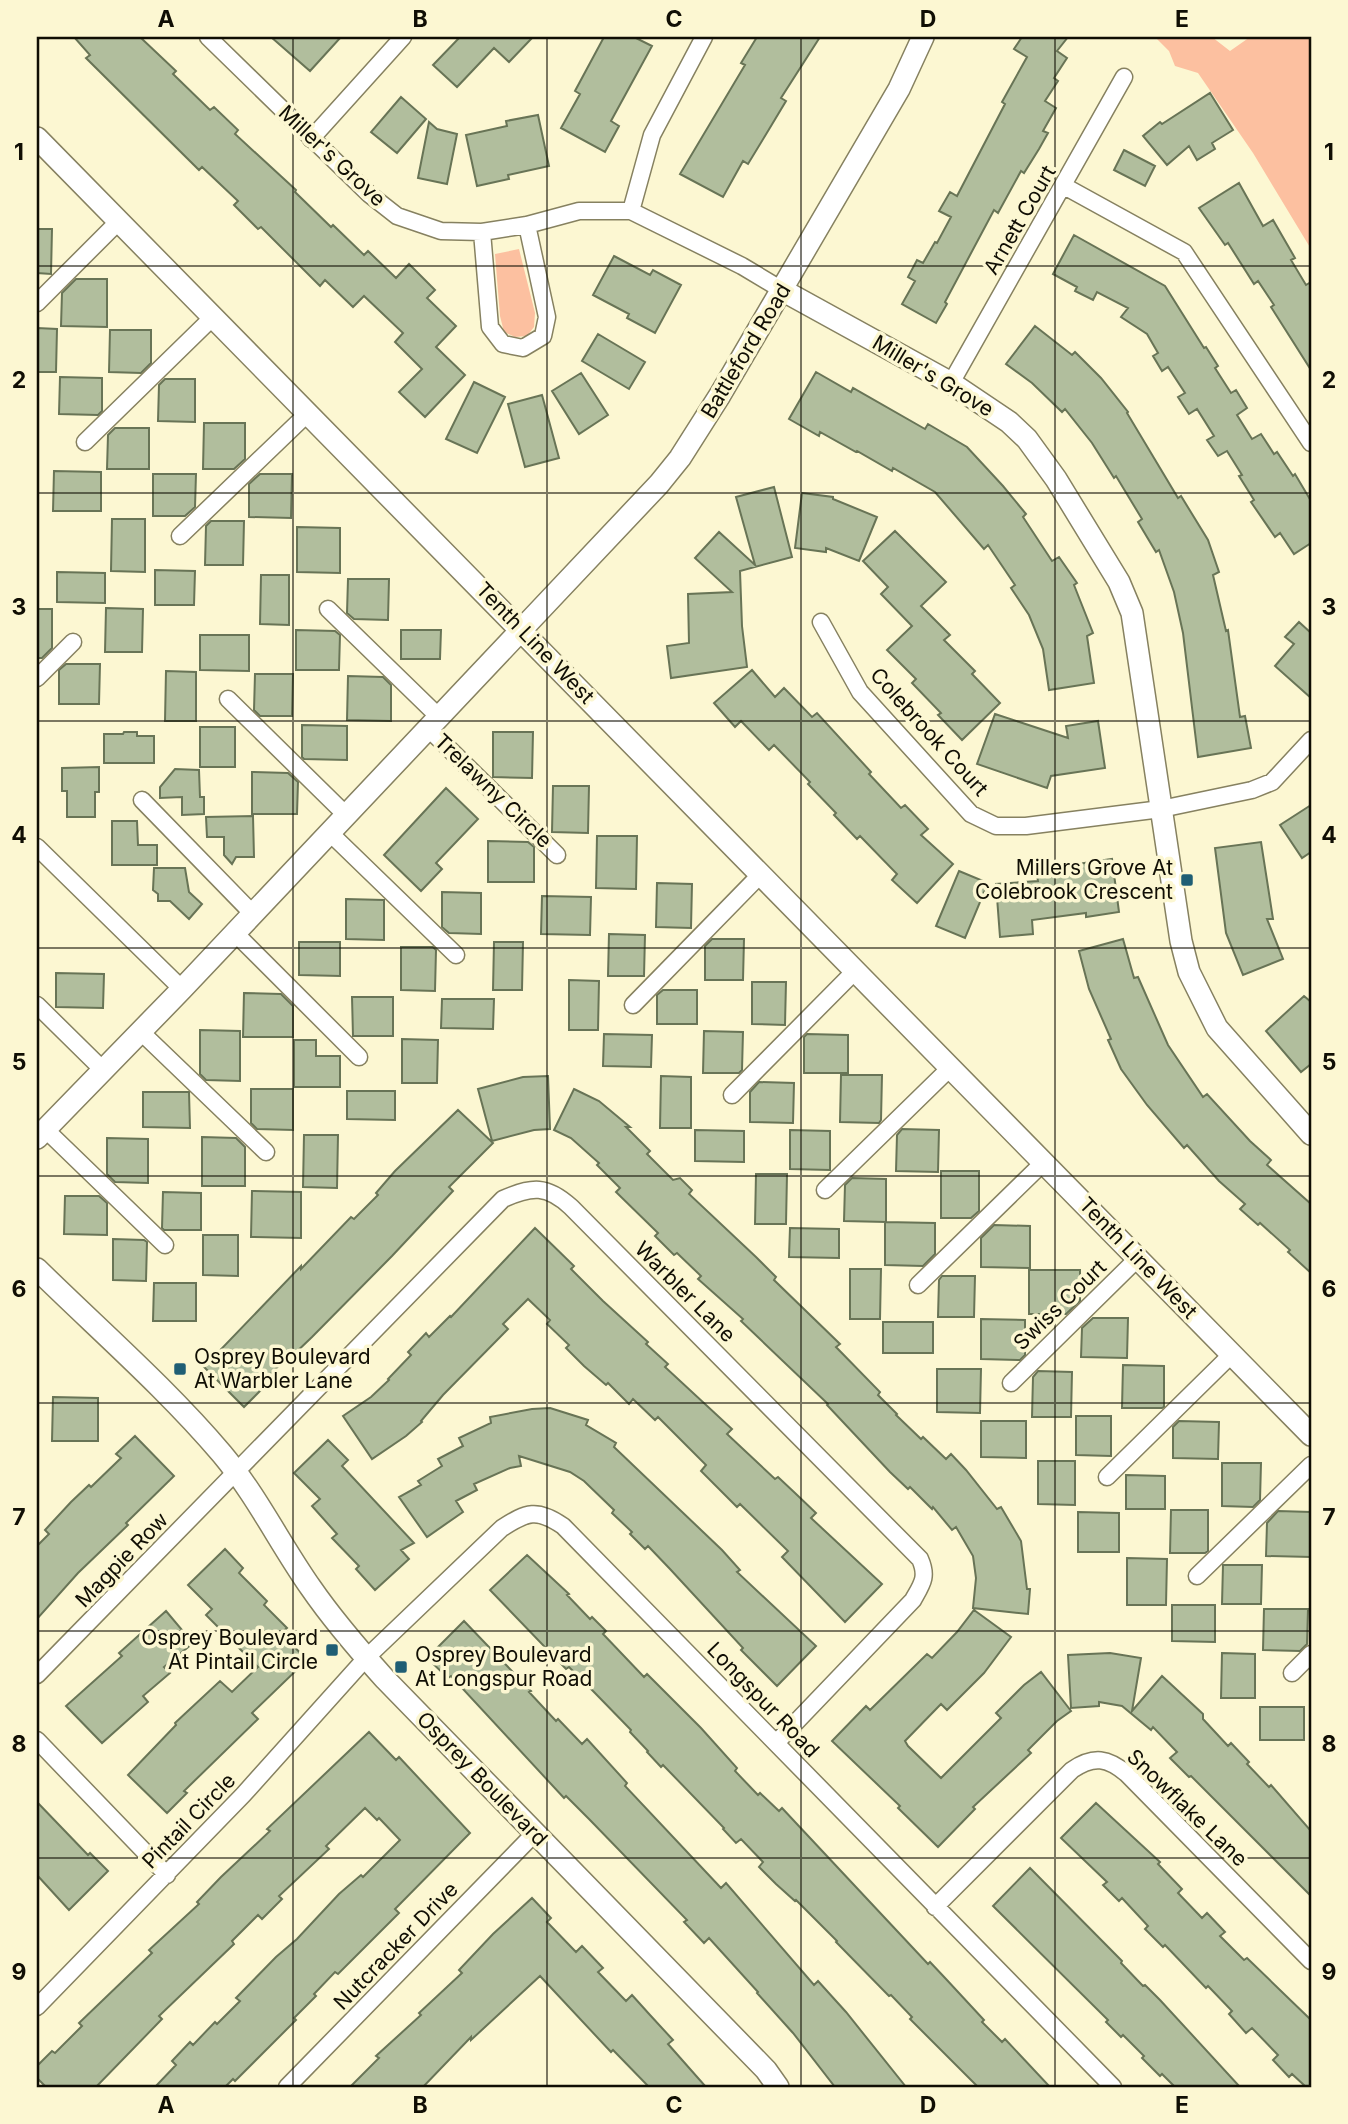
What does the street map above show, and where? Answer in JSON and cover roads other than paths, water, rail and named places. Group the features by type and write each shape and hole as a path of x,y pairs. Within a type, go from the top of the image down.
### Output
{"street":[{"name":"Miller's Grove","path":"208,37 369,194 397,216 441,231 482,232 527,225 579,211 631,211 742,266 951,383 1009,422 1027,439 1056,479 1119,582 1132,613 1181,941 1189,972 1217,1028 1307,1122"},
{"path":"311,139 403,37"},
{"path":"631,211 652,135 704,37"},
{"name":"Battleford Road","path":"521,630 659,484 680,458 720,396 899,89 923,37"},
{"name":"Arnett Court","path":"951,383 1124,78"},
{"name":"Tenth Line West","path":"37,138 1311,1435"},
{"path":"1064,186 1184,252 1311,443"},
{"path":"37,303 119,221"},
{"path":"482,232 490,327 503,344 523,348 543,336 547,317 527,225"},
{"path":"85,442 213,317"},
{"path":"180,536 308,413"},
{"name":"Trelawny Circle","path":"328,609 557,855"},
{"name":"Colebrook Court","path":"821,622 860,692 971,814 996,826 1026,826 1161,809 1252,790 1272,782 1311,740"},
{"name":"Trelawny Circle","path":"165,1245 41,1133 182,989 521,630"},
{"path":"37,678 73,642"},
{"path":"228,699 346,815"},
{"path":"142,800 253,914"},
{"path":"330,833 456,955"},
{"path":"37,847 182,989"},
{"path":"633,1005 761,874"},
{"path":"235,933 359,1057"},
{"path":"732,1096 856,970"},
{"path":"37,1006 103,1070"},
{"path":"141,1031 266,1152"},
{"path":"825,1190 951,1067"},
{"path":"918,1285 1044,1162"},
{"name":"Warbler Lane","path":"236,1472 503,1199 525,1189 555,1193 920,1559 925,1570 925,1581 913,1600 776,1744"},
{"name":"Swiss Court","path":"1011,1383 1138,1258"},
{"name":"Osprey Boulevard","path":"37,1269 168,1397 236,1472 311,1587 366,1658 766,2070 778,2087"},
{"path":"1107,1477 1232,1354"},
{"path":"1197,1576 1311,1465"},
{"name":"Magpie Row","path":"37,1675 236,1472"},
{"name":"Longspur Road","path":"366,1658 502,1528 520,1516 534,1513 548,1516 563,1526 1112,2087"},
{"path":"1292,1673 1311,1654"},
{"name":"Pintail Circle","path":"37,2007 243,1795 366,1658"},
{"path":"37,1740 167,1875"},
{"name":"Snowflake Lane","path":"934,1907 1072,1770 1083,1762 1100,1760 1114,1763 1127,1774 1311,1961"},
{"name":"Nutcracker Drive","path":"287,2087 535,1833"}],"place":[{"name":"Millers Grove At Colebrook Crescent","path":"1187,880"},
{"name":"Osprey Boulevard At Warbler Lane","path":"180,1369"},
{"name":"Osprey Boulevard At Pintail Circle","path":"332,1650"},
{"name":"Osprey Boulevard At Longspur Road","path":"401,1667"}]}
